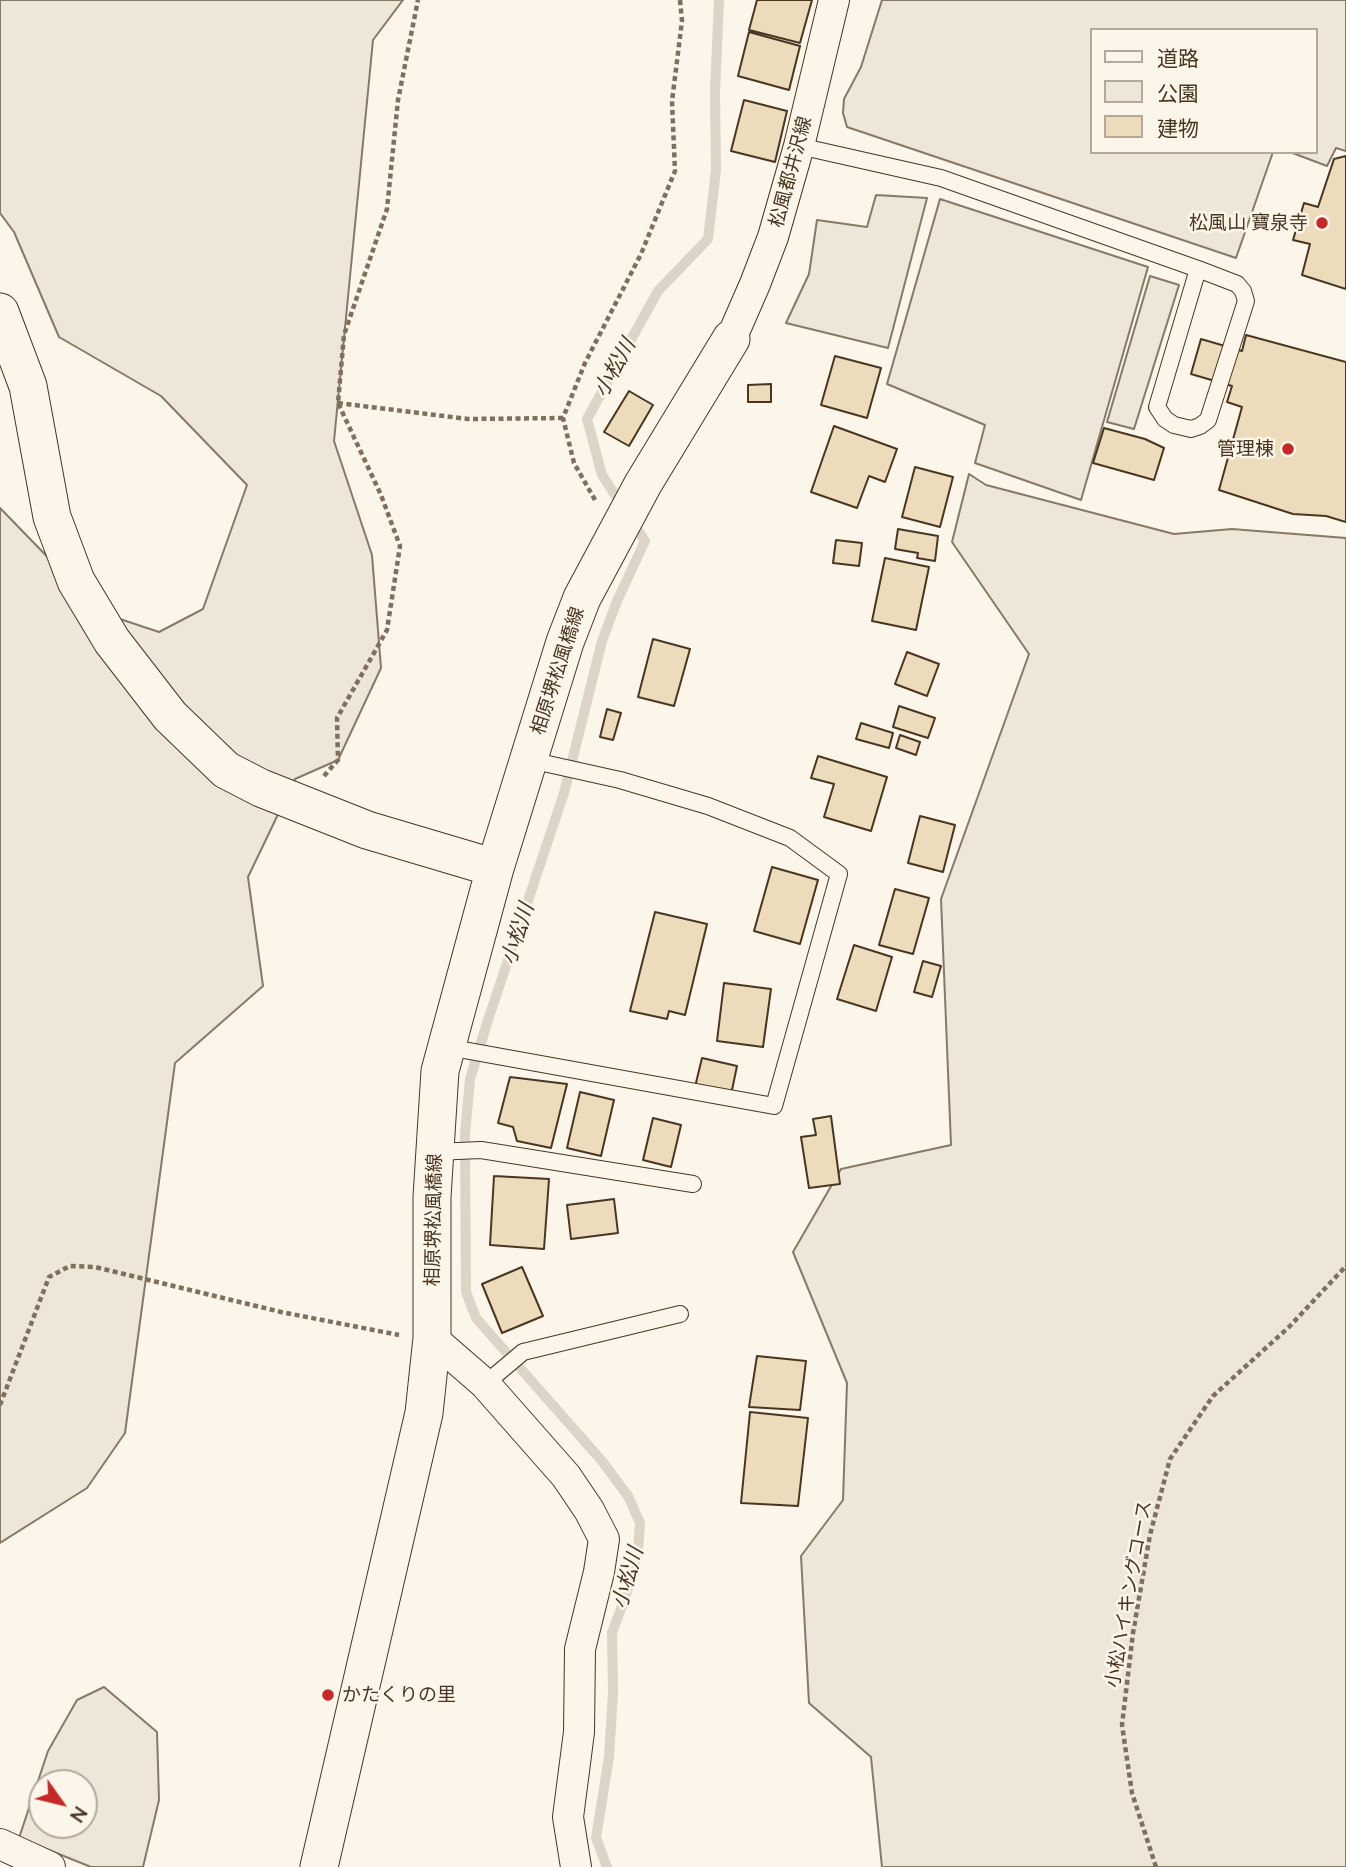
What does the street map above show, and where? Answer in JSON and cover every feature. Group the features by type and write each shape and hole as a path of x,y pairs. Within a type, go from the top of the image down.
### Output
{"street":[{"name":"松風都井沢線","path":"731,339 768,249 799,146 834,0"},
{"path":"0,312 28,386 52,517 76,581 111,641 170,716 226,769 300,805 367,830 495,868"},
{"name":"相原堺松風橋線","path":"319,1867 424,1413 446,1151 440,1071 459,1049 495,868 543,763 565,642 582,598 614,534 731,339"},
{"path":"432,1338 493,1377 566,1476 589,1510 604,1539 599,1572 580,1649 579,1732 568,1817 576,1867"},
{"path":"0,1844 50,1867"}],"lane":[{"path":"799,146 941,178 1198,270 1237,284 1246,301 1208,420 1191,429 1174,425 1165,419 1157,407 1198,270"},
{"path":"459,1049 774,1106 839,874 790,838 709,806 543,763"},
{"path":"446,1151 481,1150 693,1184"},
{"path":"493,1377 523,1352 680,1314"}],"path":[{"path":"300,805 338,760 337,718 387,629 400,546 381,495 338,403 344,335 387,209 398,100 418,0"},
{"path":"614,534 575,463 563,418 585,363 641,254 675,171 673,101 682,21 680,0"},
{"path":"338,403 468,419 563,418"},
{"path":"0,1405 49,1278 70,1266 95,1267 348,1327 432,1338"},
{"name":"小松ハイキングコース","path":"1156,1867 1132,1793 1122,1725 1133,1633 1150,1535 1170,1459 1213,1396 1289,1327 1346,1266"}],"green space":[{"path":"0,0 403,0 373,40 334,441 372,555 381,668 338,760 295,779 248,877 263,986 175,1063 125,1433 87,1488 0,1543 0,508 102,613 159,632 203,609 247,485 161,396 59,337 14,232 0,213"},
{"path":"882,0 1346,0 1346,151 1336,148 1327,166 1295,154 1318,154 1318,28 1090,28 1090,154 1272,154 1236,258 847,127 843,113 844,99 861,67"},
{"path":"940,199 1148,267 1081,500 975,463 985,425 887,384"},
{"path":"969,474 986,485 1174,534 1232,529 1346,538 1346,1867 882,1867 871,1757 809,1703 801,1556 843,1500 847,1383 793,1252 841,1169 951,1145 941,899 1029,654 952,542"},
{"path":"104,1687 157,1732 159,1800 143,1867 91,1867 19,1838 28,1811 28,1839 98,1839 98,1769 42,1769 48,1751 77,1700"}],"shaded area":[{"path":"876,195 927,198 888,348 786,323 809,274 817,220 867,227"},
{"path":"1150,276 1179,285 1134,429 1107,422"}],"building":[{"path":"757,0 812,0 800,43 749,30"},
{"path":"749,32 800,46 789,90 738,76"},
{"path":"744,100 787,111 775,162 731,151"},
{"name":"松風山 寶泉寺","path":"1346,156 1346,289 1302,275 1310,244 1293,240 1304,203 1318,207 1334,159"},
{"name":"管理棟","path":"1246,335 1346,362 1346,522 1326,516 1293,514 1219,490 1242,407 1227,402 1232,386 1191,374 1201,339 1242,351"},
{"path":"835,356 881,368 867,418 821,405"},
{"path":"771,384 771,402 748,402 748,385"},
{"path":"629,391 653,405 629,446 604,432"},
{"path":"834,426 897,449 885,482 869,476 857,508 811,492"},
{"path":"1104,428 1145,439 1164,448 1154,480 1093,463"},
{"path":"915,467 953,477 940,527 902,517"},
{"path":"898,529 938,536 935,561 917,558 918,553 895,549"},
{"path":"836,540 862,543 859,566 833,563"},
{"path":"885,558 929,567 916,630 872,621"},
{"path":"653,639 690,649 674,706 638,697"},
{"path":"907,652 939,664 927,696 895,684"},
{"path":"899,706 935,718 928,738 893,727"},
{"path":"607,709 621,713 613,740 600,737"},
{"path":"861,723 893,733 889,748 856,739"},
{"path":"900,735 920,742 916,755 896,748"},
{"path":"818,756 887,777 871,831 824,817 834,784 811,778"},
{"path":"920,816 955,825 943,872 908,863"},
{"path":"772,867 818,880 800,944 754,931"},
{"path":"895,889 929,898 913,954 879,945"},
{"path":"655,912 707,924 685,1015 669,1011 667,1019 630,1011"},
{"path":"854,945 892,957 876,1011 837,999"},
{"path":"923,961 941,966 932,997 914,992"},
{"path":"724,983 771,989 763,1047 717,1041"},
{"path":"702,1058 737,1066 731,1095 695,1087"},
{"path":"510,1077 567,1084 551,1148 517,1141 513,1127 498,1123"},
{"path":"580,1092 614,1100 601,1156 567,1148"},
{"path":"831,1116 840,1184 809,1188 801,1137 816,1135 813,1119"},
{"path":"653,1118 681,1125 671,1167 643,1160"},
{"path":"494,1176 549,1179 544,1249 490,1245"},
{"path":"614,1199 618,1233 571,1239 567,1205"},
{"path":"522,1267 543,1316 502,1333 482,1284"},
{"path":"757,1356 806,1361 800,1410 749,1407"},
{"path":"750,1412 808,1418 798,1506 741,1503"}],"waterway":[{"name":"小松川","path":"621,504 602,475 587,419 658,291 708,239 716,170 715,93 719,0"},
{"name":"小松川","path":"607,1867 596,1838 609,1757 613,1693 612,1633 638,1553 640,1523 628,1496 602,1461 476,1318 466,1292 465,1134 470,1079 564,793 602,641 645,541 631,520"}],"place":[{"name":"松風山 寶泉寺","path":"1322,223"},
{"name":"管理棟","path":"1288,449"},
{"name":"かたくりの里","path":"328,1695"}]}
